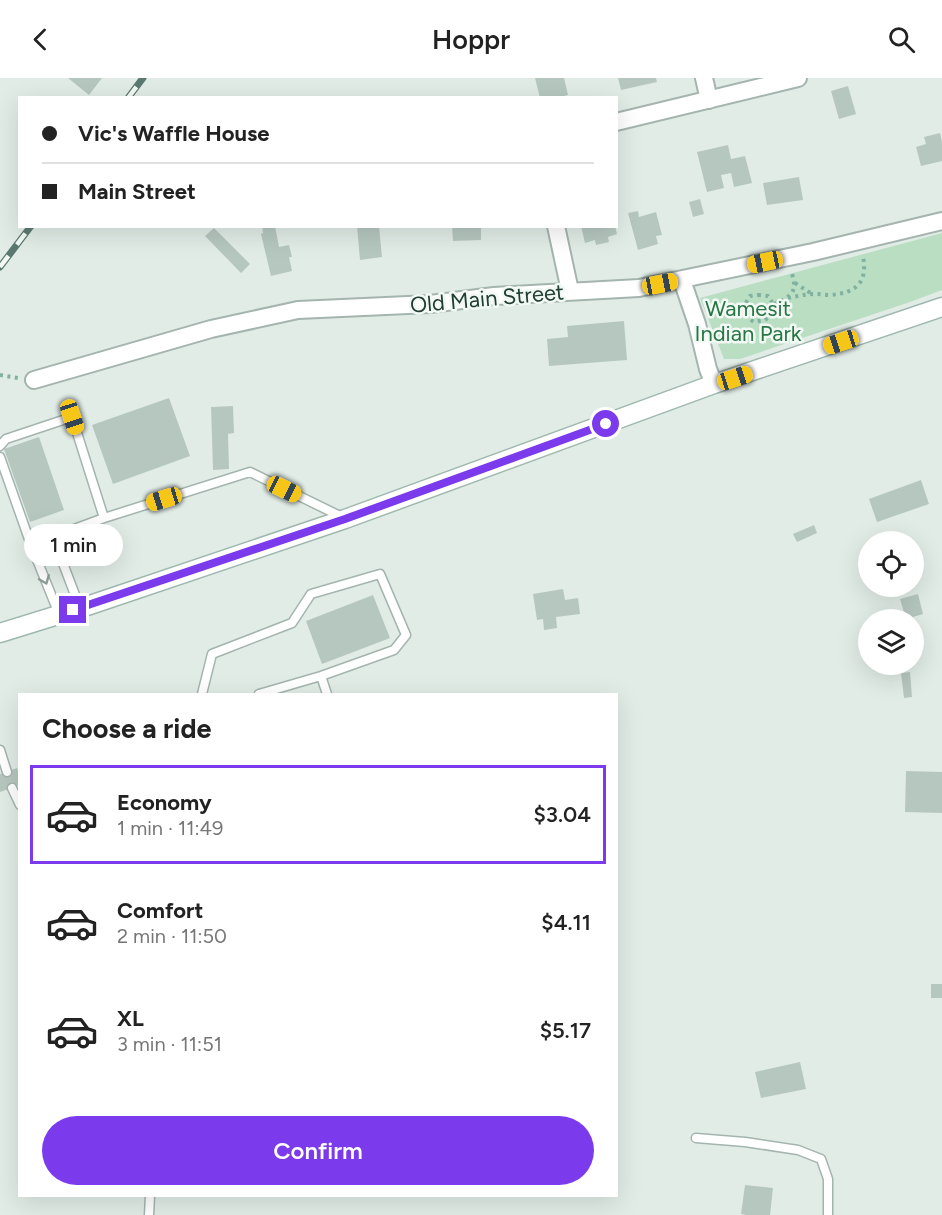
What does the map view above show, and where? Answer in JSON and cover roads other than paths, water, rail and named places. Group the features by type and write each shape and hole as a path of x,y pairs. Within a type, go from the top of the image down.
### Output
{"main road":[{"path":"0,633 345,519 714,384 942,308"}],"street":[{"path":"704,78 709,100"},
{"path":"618,122 798,78"},
{"name":"Old Main Street","path":"34,380 211,329 298,310 430,304 494,296 639,288 942,221"},
{"path":"556,228 570,291"},
{"path":"682,280 714,384"}],"lane":[{"path":"0,446 6,439 72,417 104,518"},
{"path":"0,458 59,614"},
{"path":"31,545 104,518 250,472 345,519"},
{"path":"53,537 80,608"},
{"path":"202,693 212,654 292,623 311,594 380,574 406,635 394,650 321,676 263,693"},
{"path":"321,676 327,693"},
{"path":"0,750 6,772"},
{"path":"12,788 18,801"},
{"path":"696,1138 798,1150 821,1159 828,1179 828,1215"},
{"path":"149,1215 150,1197"}],"railway":[{"path":"130,96 143,78"},
{"path":"0,267 29,228"}],"park label":[{"name":"Wamesit Indian Park","path":"748,320"}]}
